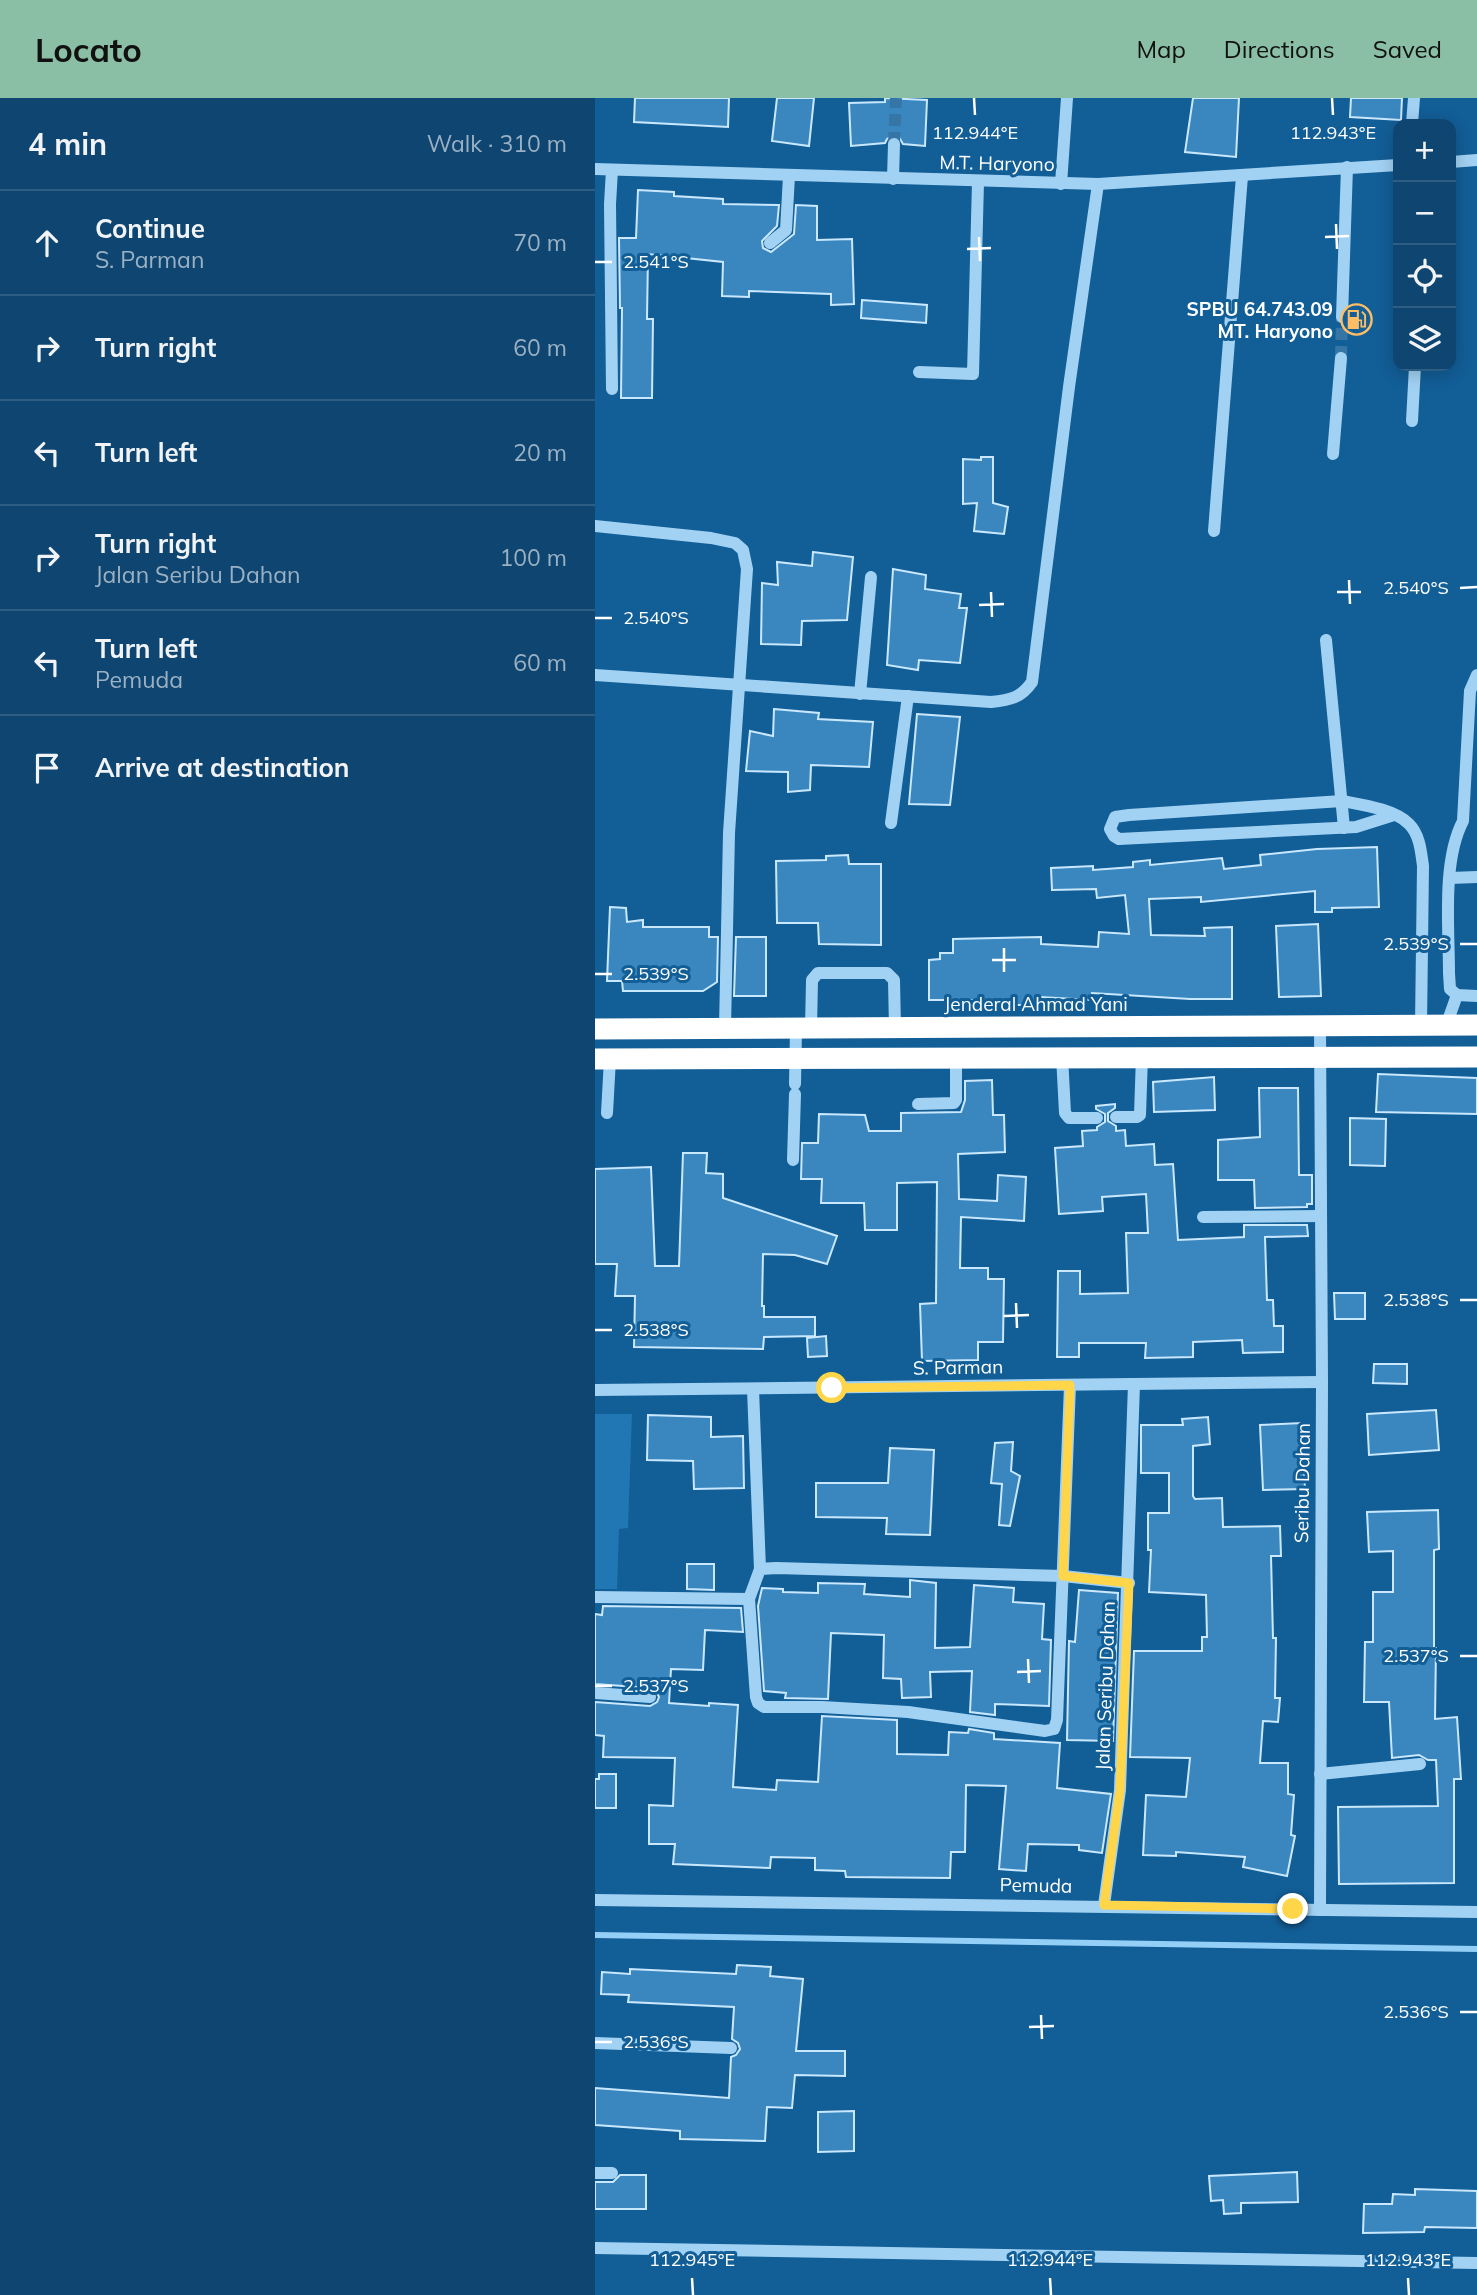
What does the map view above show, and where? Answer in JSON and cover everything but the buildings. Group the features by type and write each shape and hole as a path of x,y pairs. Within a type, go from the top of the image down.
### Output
{"highway":[{"name":"Jenderal Ahmad Yani","path":"595,1029 1477,1025"},
{"path":"602,1059 956,1056 1477,1057"}],"street":[{"path":"1061,184 1067,98"},
{"path":"1412,119 1414,98"},
{"path":"893,179 894,144"},
{"path":"1456,162 1477,160"},
{"name":"M.T. Haryono","path":"595,169 1098,184 1393,165"},
{"path":"1342,317 1347,167"},
{"path":"612,170 612,389"},
{"path":"770,243 786,230 789,176"},
{"path":"1214,531 1242,176"},
{"path":"919,372 973,374 978,182"},
{"path":"595,676 991,702 1010,700 1024,694 1032,682 1098,184"},
{"path":"1333,454 1341,358"},
{"path":"1412,421 1415,371"},
{"path":"595,526 711,538 734,543 743,550 747,569 729,833 725,1028"},
{"path":"860,694 871,577"},
{"path":"1326,640 1344,828"},
{"path":"1477,675 1471,691 1463,821 1451,854 1449,973 1450,989 1457,995 1477,996"},
{"path":"891,823 908,696"},
{"path":"1394,815 1344,828 1119,839 1110,829 1115,817 1129,815 1342,801 1394,815 1410,825 1419,843 1423,866 1421,1026"},
{"path":"1450,877 1477,877"},
{"path":"793,1160 795,1057 814,976 818,973 887,973 894,980 895,1028"},
{"path":"1446,1026 1457,995"},
{"name":"Seribu Dahan","path":"1320,1026 1320,1910"},
{"path":"918,1104 954,1103 956,1056"},
{"path":"1062,1056 1065,1113 1069,1118 1097,1118"},
{"path":"1115,1117 1140,1115 1142,1056"},
{"path":"602,1059 607,1114"},
{"path":"1203,1217 1321,1216"},
{"name":"S. Parman","path":"595,1390 1322,1382"},
{"name":"Jalan Seribu Dahan","path":"1104,1905 1120,1790 1134,1384"},
{"path":"753,1389 760,1569 749,1600 758,1703 764,1707 908,1712 1045,1731 1054,1729 1057,1720 1070,1385"},
{"path":"760,1569 776,1567 1063,1576 1129,1583"},
{"path":"595,1597 749,1600"},
{"path":"595,1693 650,1697"},
{"path":"1320,1774 1420,1764"},
{"name":"Pemuda","path":"595,1900 1477,1912"},
{"path":"595,2043 730,2048"},
{"path":"595,2173 612,2173"},
{"path":"595,2248 1477,2263"}],"shaded area":[{"path":"595,1414 632,1414 628,1528 619,1529 617,1589 595,1589"}],"waterway":[{"path":"595,1935 1477,1949"}],"tunnel":[{"path":"894,144 896,98"},
{"path":"1341,358 1342,317"}],"place":[{"name":"SPBU 64.743.09 MT. Haryono","path":"1356,320"}],"route":[{"path":"832,1388 1070,1385 1063,1576 1129,1583 1120,1790 1104,1905 1293,1909"}]}
